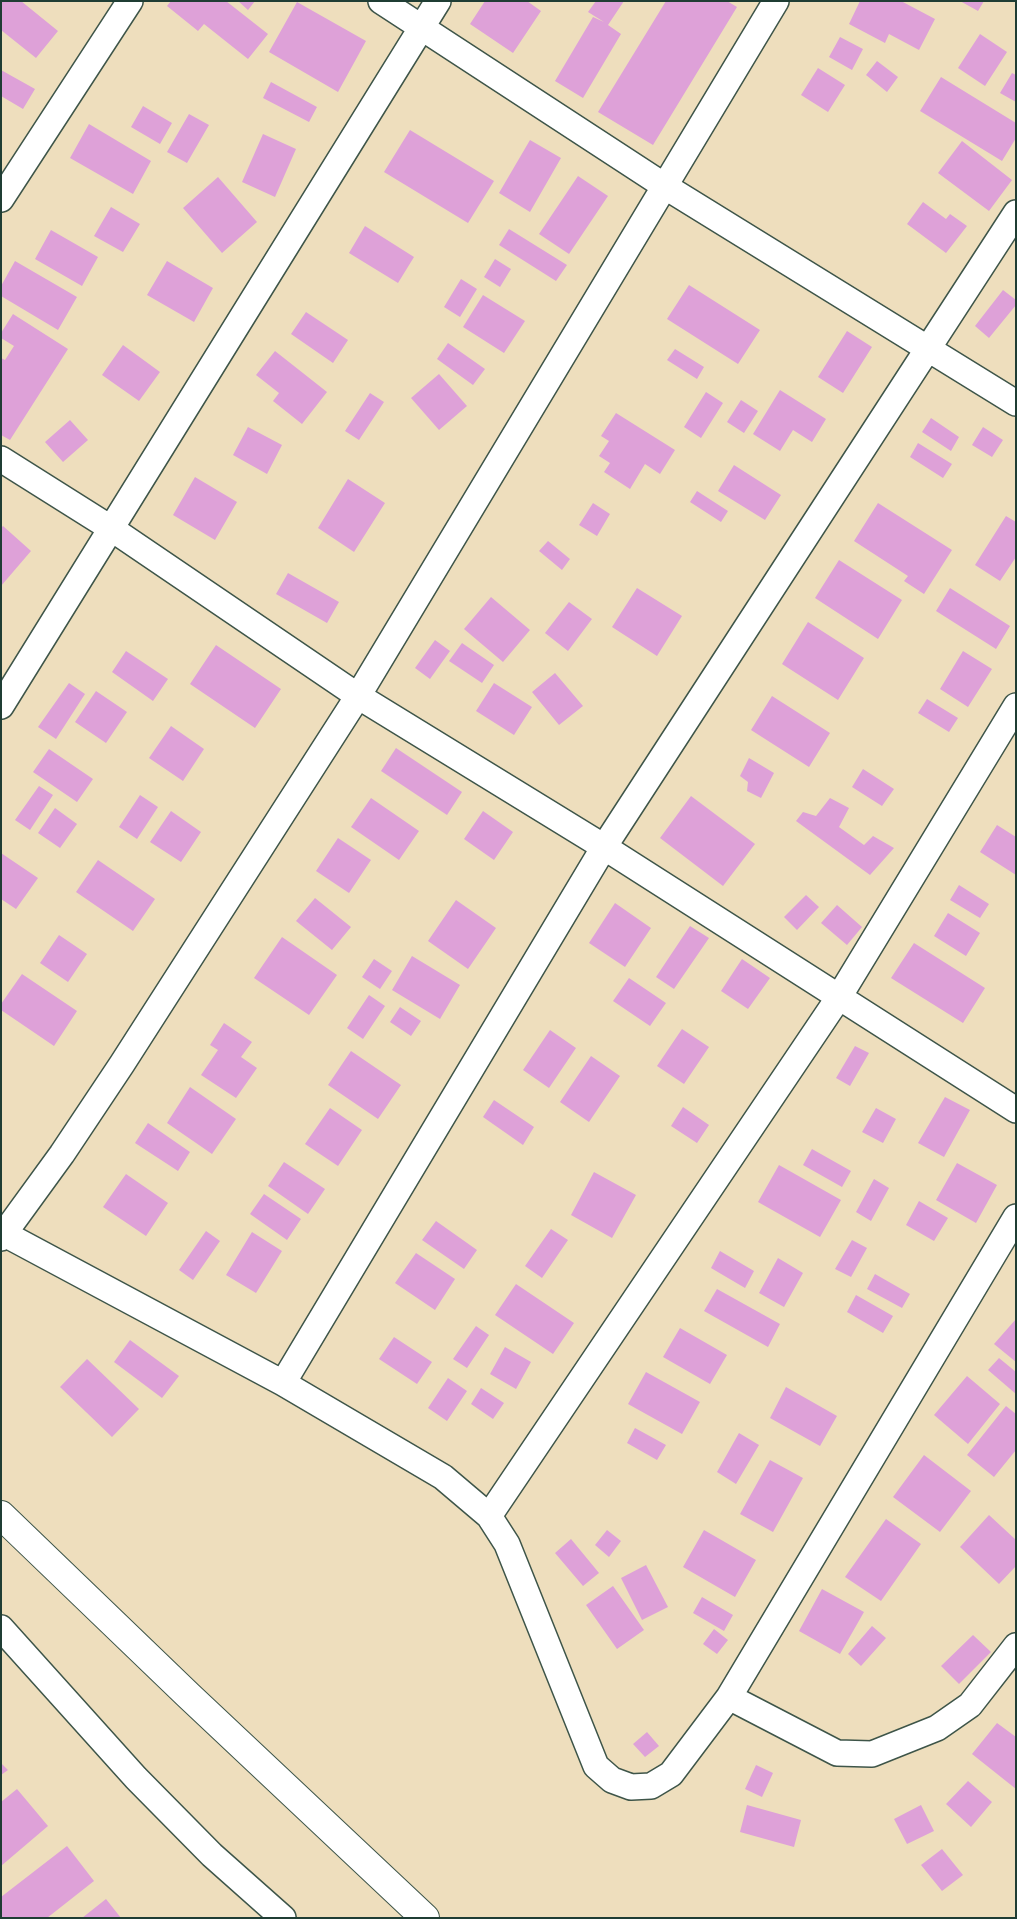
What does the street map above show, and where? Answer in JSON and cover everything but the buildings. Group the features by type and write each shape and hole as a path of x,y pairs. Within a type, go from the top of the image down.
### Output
{"main road":[{"path":"1,1515 188,1695 425,1918"}],"street":[{"path":"1,199 130,1"},
{"path":"380,1 666,187 1016,403"},
{"path":"1,706 438,1"},
{"path":"776,1 666,187 358,696 122,1064 3,1234 283,1383 443,1477 489,1516 507,1544 596,1766 612,1780 631,1787 651,1786 671,1774 729,1697 1016,1217"},
{"path":"283,1383 604,847 1016,213"},
{"path":"1,459 112,529 358,696 604,847 1016,1110"},
{"path":"489,1516 839,997 1016,706"},
{"path":"1,1628 136,1778 212,1855 283,1918"},
{"path":"729,1697 837,1753 872,1754 937,1728 970,1705 1016,1646"}]}
